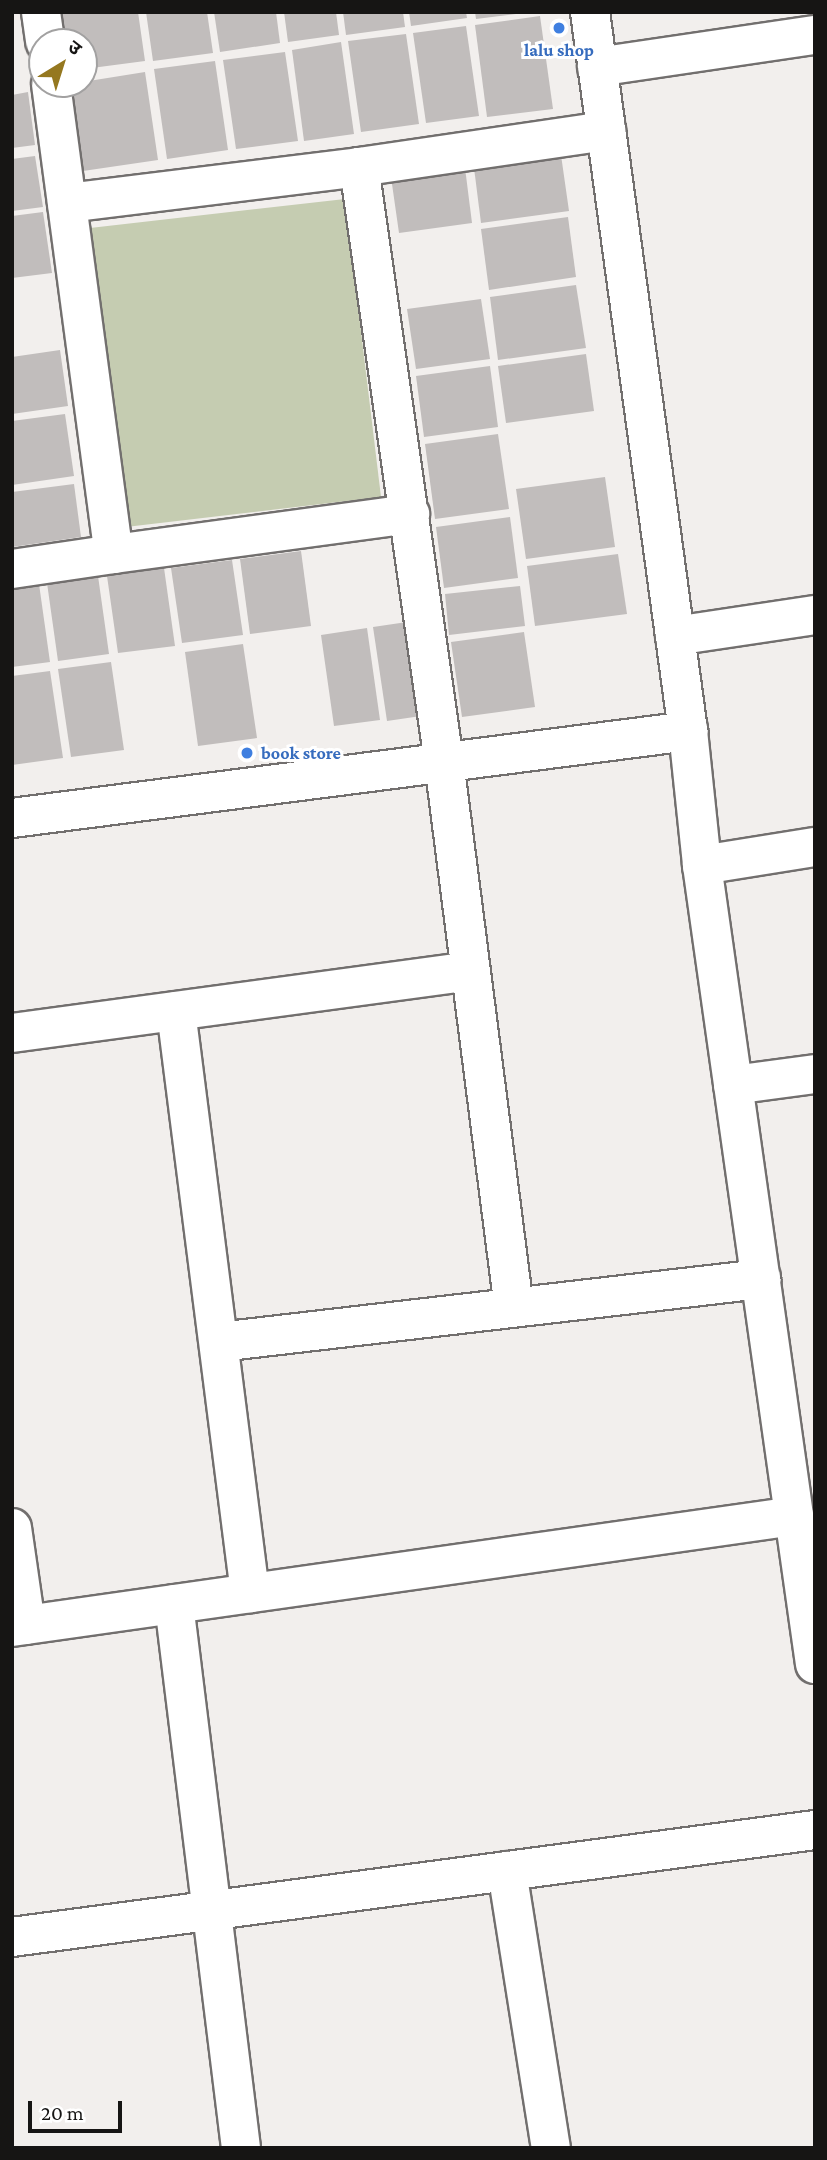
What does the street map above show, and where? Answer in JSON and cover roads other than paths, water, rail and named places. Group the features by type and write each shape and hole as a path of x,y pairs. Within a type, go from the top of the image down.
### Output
{"street":[{"path":"590,12 688,731 702,865 815,1663"},
{"path":"597,67 815,35"},
{"path":"53,98 114,554"},
{"path":"67,203 359,167 606,131"},
{"path":"359,167 444,762 514,1308"},
{"path":"12,569 410,514"},
{"path":"675,636 815,615"},
{"path":"12,818 688,731"},
{"path":"702,865 815,847"},
{"path":"12,1034 470,971"},
{"path":"176,1011 250,1593"},
{"path":"733,1085 815,1074"},
{"path":"219,1342 761,1279"},
{"path":"12,1528 19,1626 794,1516"},
{"path":"174,1604 241,2148"},
{"path":"12,1937 815,1830"},
{"path":"507,1871 551,2148"}],"place":[{"name":"lalu shop","path":"559,28"},
{"name":"book store","path":"247,753"}]}
